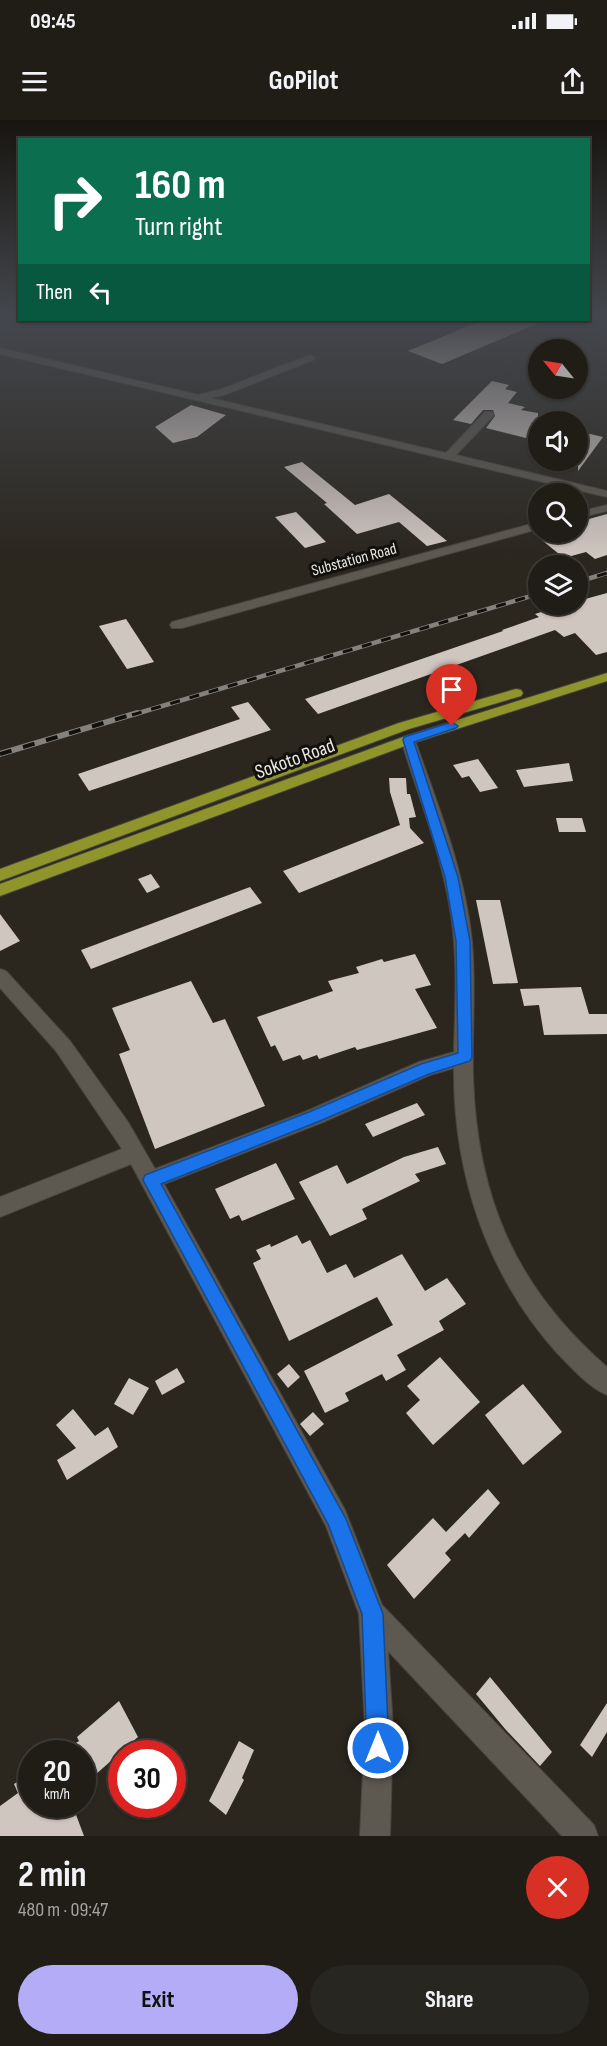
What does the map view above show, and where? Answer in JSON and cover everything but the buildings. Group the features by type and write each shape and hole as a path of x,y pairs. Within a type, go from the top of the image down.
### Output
{"main road":[{"name":"Sokoto Road","path":"0,875 404,726 607,666"},
{"name":"Sokoto Road","path":"0,890 408,740 607,676"}],"street":[{"path":"191,396 607,494"},
{"path":"195,397 201,396"},
{"path":"222,396 225,404"},
{"path":"449,456 489,414"},
{"path":"588,513 607,508"},
{"name":"Substation Road","path":"177,625 528,529"},
{"path":"408,740 454,888 463,941 466,1118 484,1211 508,1269 547,1326 589,1369 607,1383"},
{"path":"0,976 63,1046 135,1153 336,1519 372,1614 379,1727 375,1836"},
{"path":"151,1180 314,1117 426,1068 465,1057"},
{"path":"0,1207 135,1153"},
{"path":"372,1614 583,1836"}],"railway":[{"path":"588,579 607,573"},
{"path":"132,715 528,597"},
{"path":"0,754 137,713"}],"route":[{"path":"378,1748 379,1727 372,1614 336,1519 151,1180 314,1117 426,1068 465,1057 463,941 452,877 408,740 452,726"}]}
